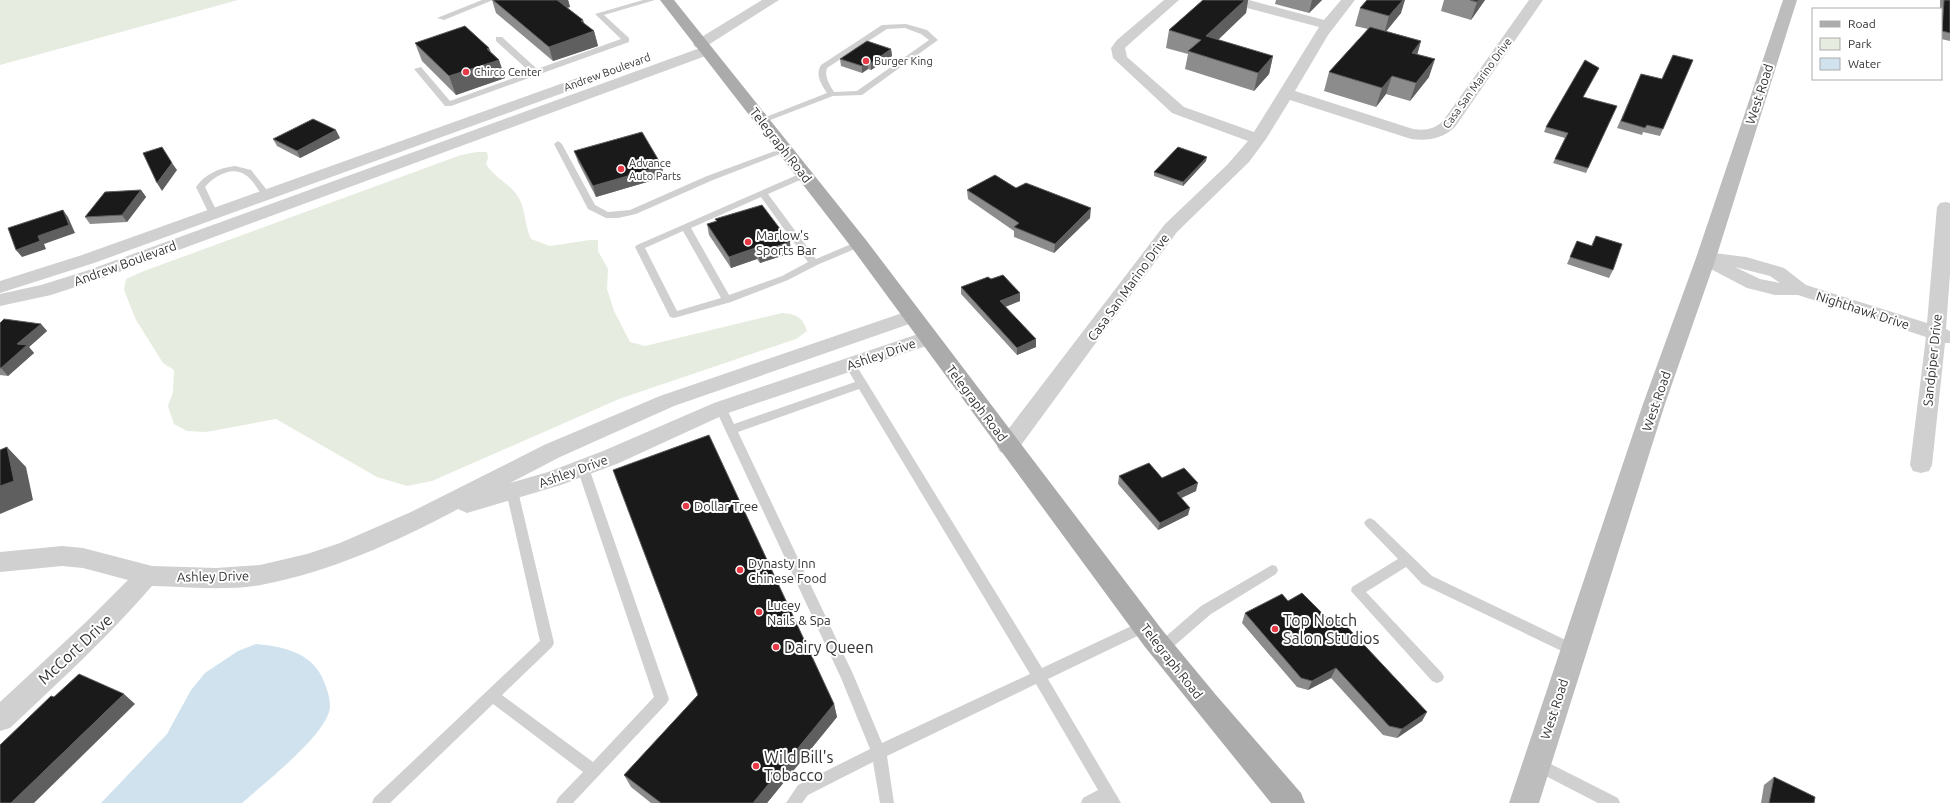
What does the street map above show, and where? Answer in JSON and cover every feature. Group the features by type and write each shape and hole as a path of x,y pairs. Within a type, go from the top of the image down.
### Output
{"main road":[{"name":"Telegraph Road","path":"667,0 701,45 786,150 858,244 1008,446 1153,637 1253,761 1290,803"}],"street":[{"name":"Andrew Boulevard","path":"0,300 44,291 93,275 244,211 523,111 701,45 772,0"},
{"path":"1172,0 1122,43 1118,48 1120,58 1178,110 1188,115 1258,139"},
{"path":"1233,0 1327,25"},
{"name":"Casa San Marino Drive","path":"1008,446 1042,405 1171,228 1196,201 1230,172 1258,139 1287,94 1327,25 1348,0"},
{"name":"Casa San Marino Drive","path":"1287,94 1411,134 1425,136 1435,135 1449,124 1536,0"},
{"name":"West Road","path":"1524,803 1654,404 1706,258 1787,1"},
{"name":"Andrew Boulevard","path":"0,287 88,259 212,214 244,211 266,194 419,148"},
{"name":"Sandpiper Drive","path":"1921,465 1943,336 1946,206"},
{"name":"Nighthawk Drive","path":"1706,258 1741,279 1758,286 1783,291 1799,289 1943,336"},
{"name":"Ashley Drive","path":"0,562 62,556 83,558 147,575 216,578 260,575 329,557 419,519 559,448 667,401 911,316"},
{"name":"Ashley Drive","path":"419,519 553,480 721,408 928,338"},
{"path":"709,387 721,408"},
{"name":"McCort Drive","path":"0,719 89,637 147,575"}],"lane":[{"path":"441,18 489,0"},
{"path":"418,69 448,104 626,40 600,14 651,0"},
{"path":"762,120 832,94 859,93 934,40 924,32 906,26 885,27 824,67 822,71 824,82 832,94"},
{"path":"499,39 536,73"},
{"path":"558,144 591,207 601,213 612,215 633,212 710,178 786,150"},
{"path":"212,214 200,187 204,181 214,174 232,170 244,171 248,173 266,194"},
{"path":"804,175 640,247 674,315 727,300 785,278 814,263 858,244"},
{"path":"763,194 814,263"},
{"path":"685,226 727,300"},
{"path":"850,365 1039,676 1111,798 1088,803"},
{"path":"731,430 862,384"},
{"path":"721,408 823,623 879,752 887,803"},
{"path":"563,803 662,699 583,468"},
{"path":"379,803 547,643 512,492"},
{"path":"1370,524 1427,580 1573,650"},
{"path":"1407,560 1357,591 1437,677"},
{"path":"793,803 803,790 879,752 1039,676 1153,637 1206,610 1272,570"},
{"path":"492,695 594,771"},
{"path":"1537,764 1613,803"}],"green space":[{"path":"0,0 238,0 0,65"},
{"path":"487,152 488,158 486,164 489,169 517,195 522,205 531,239 550,246 598,240 598,251 608,269 607,289 614,311 630,342 645,346 782,313 795,315 801,319 807,331 796,339 619,399 432,481 407,486 377,477 276,419 206,432 187,431 174,424 168,406 173,392 174,370 163,363 136,320 124,290 126,279 144,271 461,155"}],"water":[{"path":"256,644 275,646 302,656 317,668 322,677 329,695 330,707 327,718 307,744 242,803 101,803 167,734 191,690 205,673 238,651"}],"building":[{"path":"493,0 557,0 583,20 581,21 594,31 549,47"},
{"path":"1203,0 1245,0 1206,36 1273,56 1258,73 1188,51 1201,40 1169,30"},
{"path":"1367,0 1403,0 1389,16 1360,8"},
{"path":"1944,0 1950,0 1950,33 1942,31"},
{"path":"465,26 489,48 487,49 499,60 449,76 415,43"},
{"path":"1370,27 1421,41 1412,53 1435,59 1416,83 1392,76 1382,88 1329,72"},
{"path":"867,41 891,49 871,63 868,62 862,66 840,59"},
{"path":"1673,55 1693,60 1663,129 1647,125 1645,128 1621,121 1641,74 1662,79"},
{"path":"1585,60 1599,68 1583,97 1617,106 1588,168 1555,159 1568,133 1546,127"},
{"path":"313,119 336,130 297,151 273,139"},
{"name":"Advance Auto Parts","path":"642,132 662,166 593,186 574,151"},
{"path":"162,147 172,163 157,183 143,153"},
{"path":"1178,147 1207,157 1183,182 1154,172"},
{"path":"995,175 1016,188 1026,183 1091,208 1055,244 1014,227 1019,223 967,190"},
{"path":"141,190 122,215 85,217 105,192"},
{"name":"Marlow's Sports Bar","path":"762,205 790,242 758,252 755,248 729,257 707,224 717,221 715,219"},
{"path":"63,210 69,225 38,236 40,241 16,250 8,228"},
{"path":"1596,236 1622,244 1613,270 1570,257 1577,241 1592,246"},
{"path":"1003,275 1020,293 1000,301 1036,339 1017,348 961,287 988,277 991,279"},
{"path":"4,319 41,324 17,344 27,345 0,368 0,323"},
{"path":"709,435 834,704 753,803 661,803 624,775 698,695 613,470"},
{"path":"7,447 14,481 0,486 0,450"},
{"path":"1149,463 1162,478 1184,468 1198,483 1177,493 1190,508 1160,523 1119,476"},
{"path":"1302,593 1329,620 1337,616 1427,712 1402,729 1389,726 1336,668 1312,681 1301,678 1245,613 1282,594 1288,601"},
{"path":"79,674 124,694 11,803 0,803 0,745 51,696 54,697"},
{"path":"1774,777 1815,797 1814,803 1769,803"}],"place":[{"name":"Burger King","path":"866,61"},
{"name":"Chirco Center","path":"466,72"},
{"name":"Advance Auto Parts","path":"621,169"},
{"name":"Marlow's Sports Bar","path":"748,242"},
{"name":"Dollar Tree","path":"686,506"},
{"name":"Dynasty Inn Chinese Food","path":"740,570"},
{"name":"Lucey Nails & Spa","path":"759,612"},
{"name":"Top Notch Salon Studios","path":"1275,629"},
{"name":"Dairy Queen","path":"776,647"},
{"name":"Wild Bill's Tobacco","path":"756,766"}]}
